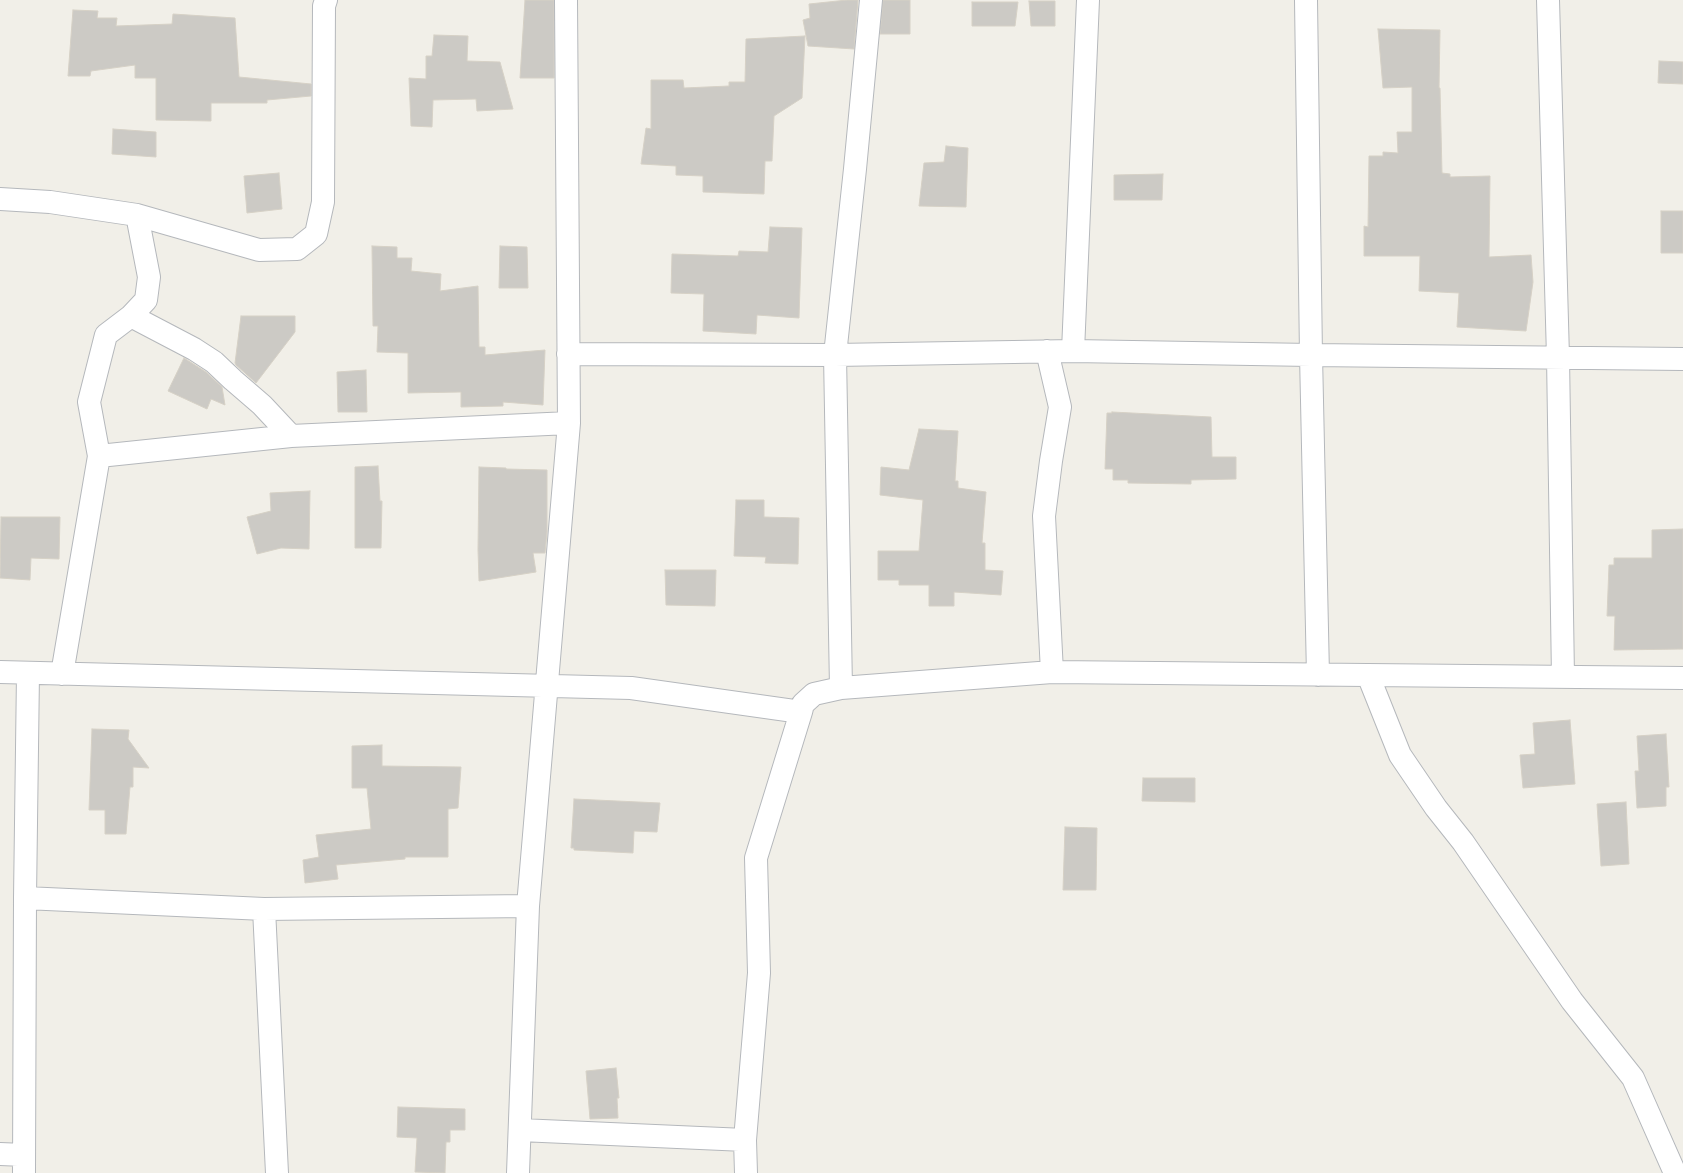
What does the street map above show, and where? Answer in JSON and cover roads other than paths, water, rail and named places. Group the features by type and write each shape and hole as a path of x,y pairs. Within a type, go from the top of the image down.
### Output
{"street":[{"path":"0,199 50,202 137,215 259,250 298,249 316,234 323,202 324,6 326,0"},
{"path":"518,1173 528,906 569,423 566,0"},
{"path":"841,688 835,355 856,161 871,0"},
{"path":"1072,351 1088,0"},
{"path":"1306,0 1311,355 1318,674"},
{"path":"1548,0 1558,357 1563,677"},
{"path":"62,674 99,456 89,402 106,335 131,316 146,300 149,277 137,215"},
{"path":"131,316 194,349 214,362 262,405 291,436"},
{"path":"1047,351 1060,407 1044,516 1052,672"},
{"path":"568,354 835,355 1072,351 1683,359"},
{"path":"99,456 291,436 569,423"},
{"path":"0,672 631,688 801,712"},
{"path":"746,1173 745,1140 759,974 756,858 803,704 814,694 841,688 1052,672 1683,678"},
{"path":"0,1154 24,1164 28,673"},
{"path":"1368,675 1400,755 1436,808 1463,842 1572,1001 1633,1078 1675,1173"},
{"path":"25,898 264,908 528,906"},
{"path":"264,908 277,1173"},
{"path":"520,1130 745,1140"}]}
